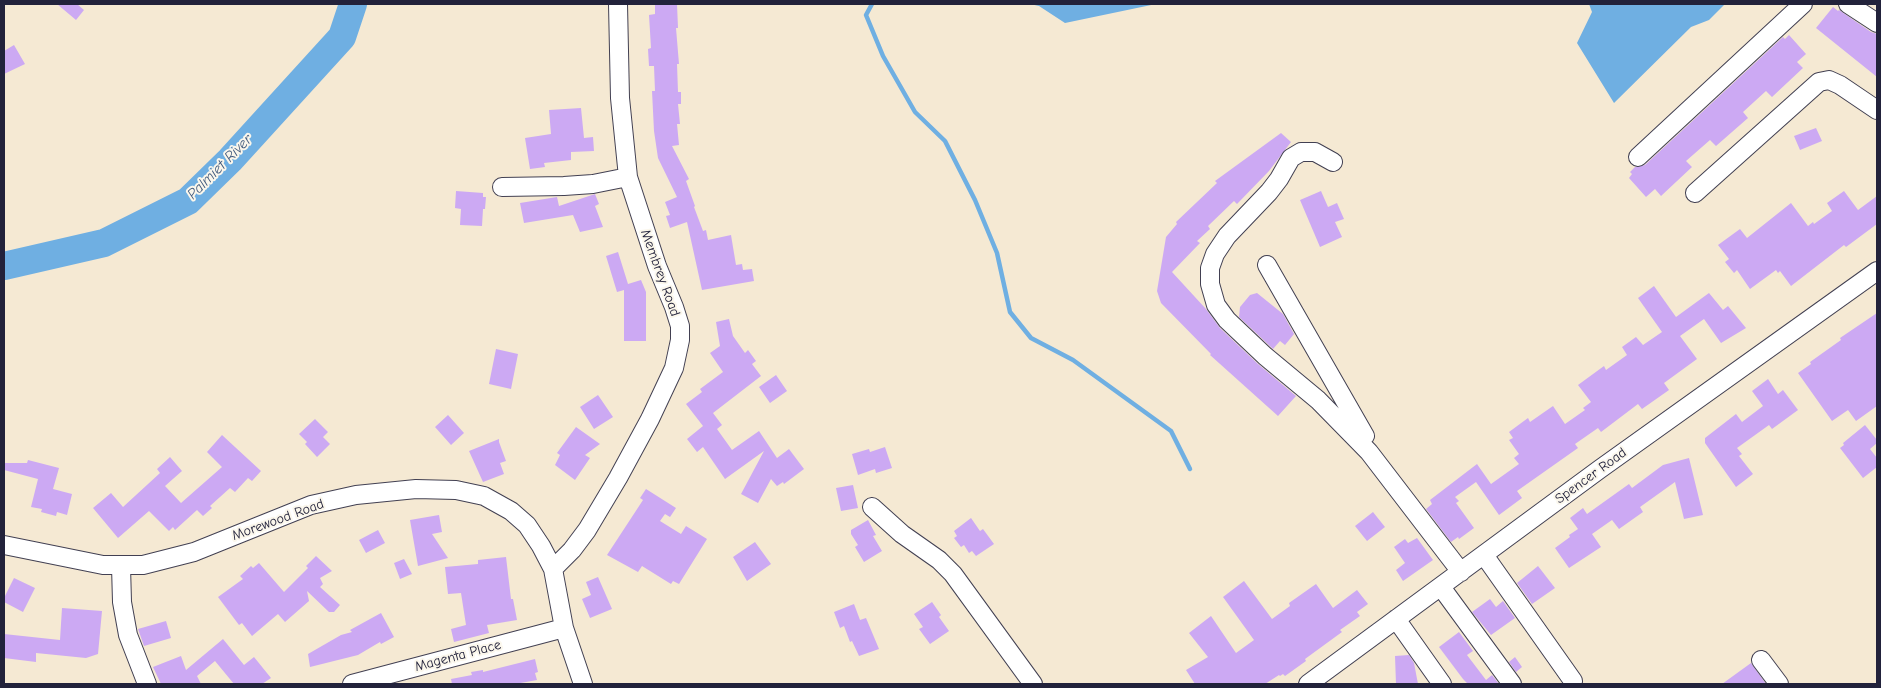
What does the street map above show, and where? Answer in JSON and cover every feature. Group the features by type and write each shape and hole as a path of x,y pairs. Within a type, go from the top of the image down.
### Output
{"street":[{"name":"Membrey Road","path":"552,569 572,550 600,510 650,419 674,368 680,340 680,326 674,307 644,230 628,177 620,98 618,4"},
{"path":"1638,157 1803,4"},
{"path":"1848,4 1877,24"},
{"path":"1695,193 1819,82 1829,80 1840,85 1877,110"},
{"path":"1332,162 1315,152 1300,152 1291,158 1279,179 1227,236 1215,254 1210,268 1210,284 1216,304 1227,320 1344,425 1388,474 1461,572"},
{"path":"502,187 593,184 628,177"},
{"path":"1267,266 1334,385 1388,474"},
{"name":"Spencer Road","path":"1308,684 1600,469 1877,271"},
{"name":"Morewood Road","path":"4,545 102,565 144,565 194,552 311,505 356,495 416,489 456,490 484,496 511,511 527,525 541,546 552,569 564,628 583,684"},
{"path":"872,507 902,534 939,560 953,574 1033,684"},
{"path":"1484,555 1573,681"},
{"path":"122,566 122,602 128,635 147,684"},
{"path":"1441,587 1512,684"},
{"path":"1396,619 1442,684"},
{"name":"Magenta Place","path":"352,684 564,628"},
{"path":"1762,660 1779,684"}],"water":[{"path":"1030,4 1156,4 1065,23 1039,6"},
{"path":"1589,4 1725,4 1709,20 1691,27 1614,103 1577,43 1592,12"}],"building":[{"path":"57,4 77,4 84,10 76,20"},
{"path":"655,4 677,4 678,92 681,92 681,104 678,104 680,124 677,124 679,145 672,146 689,179 686,181 694,207 703,231 706,230 708,240 731,235 736,265 742,264 743,270 752,269 754,281 702,290 687,222 670,228 666,216 670,215 665,202 677,197 658,158 654,131 652,91 655,91 654,66 649,66 648,49 651,48 649,15 655,14"},
{"path":"1833,7 1877,34 1877,77 1816,28"},
{"path":"1789,35 1806,54 1797,62 1803,68 1772,97 1766,91 1743,112 1748,118 1716,146 1710,140 1686,161 1692,167 1661,196 1655,189 1646,197 1629,178 1632,174 1630,172 1635,167 1645,165 1783,37 1785,39"},
{"path":"14,45 25,64 4,74 4,51"},
{"path":"581,108 584,138 593,137 594,151 571,152 571,160 544,163 545,167 530,169 525,138 551,134 549,110"},
{"path":"1816,128 1822,141 1800,150 1794,136"},
{"path":"1281,133 1291,142 1269,171 1237,204 1234,201 1208,226 1210,229 1197,241 1200,243 1172,272 1206,309 1220,328 1296,396 1278,416 1210,355 1161,303 1157,291 1166,237 1177,224 1176,222 1217,183 1215,181"},
{"path":"456,191 483,193 483,197 486,197 482,226 460,225 461,209 455,208"},
{"path":"1321,191 1328,207 1337,203 1344,219 1335,222 1342,237 1320,247 1300,200"},
{"path":"1844,191 1858,210 1877,196 1877,224 1846,247 1844,245 1791,286 1780,271 1778,273 1776,270 1750,289 1737,270 1734,273 1725,262 1729,259 1718,245 1740,229 1747,238 1791,203 1808,226 1813,222 1814,224 1832,211 1827,203"},
{"path":"595,194 599,204 595,206 603,227 580,232 573,215 524,223 520,203 557,197 559,206"},
{"path":"618,252 628,284 641,280 646,292 646,341 624,341 624,290 617,292 606,256"},
{"path":"1654,286 1676,317 1709,293 1723,310 1728,306 1746,328 1721,343 1704,319 1680,336 1697,359 1664,383 1669,390 1642,409 1638,404 1601,432 1598,428 1575,444 1578,448 1517,491 1522,498 1499,515 1476,482 1455,497 1459,501 1456,503 1474,528 1459,539 1458,537 1451,542 1426,509 1432,504 1430,500 1477,464 1491,484 1519,464 1514,458 1519,454 1509,440 1513,438 1509,432 1528,418 1530,422 1553,406 1565,424 1585,410 1583,408 1591,402 1578,385 1604,366 1606,370 1627,355 1622,347 1636,337 1643,345 1662,332 1638,298"},
{"path":"1257,293 1283,314 1294,334 1285,345 1280,341 1273,349 1239,317 1240,307 1250,295"},
{"path":"1877,313 1877,406 1856,421 1848,410 1832,421 1798,373 1841,340 1840,338"},
{"path":"729,319 733,336 745,353 748,350 756,361 752,364 761,376 713,413 722,425 717,429 732,450 759,431 777,458 789,449 804,469 784,484 783,482 777,486 771,479 758,503 741,494 764,451 725,479 703,447 697,452 687,439 703,426 686,404 702,392 700,389 723,372 710,353 720,346 716,322"},
{"path":"496,349 518,354 511,389 489,384"},
{"path":"776,375 787,391 770,403 759,387"},
{"path":"1768,379 1778,394 1783,390 1798,410 1772,429 1769,425 1737,448 1742,454 1739,456 1753,474 1736,487 1705,443 1705,438 1736,414 1742,422 1763,406 1752,391"},
{"path":"598,395 613,417 594,429 580,407"},
{"path":"448,415 464,433 451,445 435,427"},
{"path":"315,419 328,432 323,437 330,444 317,457 299,434"},
{"path":"1865,425 1877,440 1877,443 1870,449 1877,458 1877,467 1863,478 1840,448 1844,445 1843,443"},
{"path":"576,427 600,444 585,455 590,458 575,480 555,465 560,455 557,453"},
{"path":"222,435 261,471 252,481 248,478 235,492 230,488 210,506 212,508 203,516 197,510 175,530 173,527 169,531 149,511 118,538 93,508 111,493 123,507 160,473 157,469 170,457 182,471 165,486 181,503 222,467 207,452"},
{"path":"499,439 506,461 500,463 504,474 483,482 469,451"},
{"path":"885,447 892,468 876,473 875,469 858,475 852,454 869,449 870,452"},
{"path":"1689,458 1703,515 1684,519 1675,482 1640,507 1643,512 1619,529 1612,520 1592,534 1601,547 1569,568 1555,548 1578,529 1570,518 1583,508 1587,514 1629,484 1632,488 1663,465"},
{"path":"28,460 59,468 53,489 72,494 67,515 57,512 56,516 41,512 42,509 31,507 38,479 4,470 4,463 27,463"},
{"path":"853,485 858,508 841,511 836,488"},
{"path":"646,489 676,508 670,517 665,514 660,521 681,534 686,526 707,539 679,584 673,581 671,584 642,566 638,572 607,555 643,500 640,498"},
{"path":"1373,512 1385,527 1367,541 1355,526"},
{"path":"439,515 442,532 432,534 448,558 418,566 410,520"},
{"path":"971,518 980,531 983,529 994,544 976,556 972,551 969,553 964,545 961,547 954,538 957,536 954,531"},
{"path":"868,520 876,535 873,536 882,551 864,562 855,547 858,545 851,534 851,530"},
{"path":"378,530 385,543 366,553 359,540"},
{"path":"1417,538 1433,560 1403,581 1396,570 1405,563 1394,547 1405,539 1408,543"},
{"path":"755,542 771,564 747,581 733,557"},
{"path":"316,556 332,571 320,578 323,584 320,587 340,605 334,612 329,612 307,591 309,601 285,622 278,614 252,636 242,623 239,625 218,597 243,579 240,576 251,566 253,568 259,563 284,592 308,568 306,566"},
{"path":"506,557 511,599 513,599 517,620 487,625 489,633 454,642 451,629 466,625 461,593 448,594 445,567 478,564 478,560"},
{"path":"404,559 412,574 400,579 394,563"},
{"path":"1538,566 1555,588 1532,604 1517,583"},
{"path":"598,577 612,609 590,618 582,599 591,595 586,582"},
{"path":"14,578 35,588 23,612 4,602 4,598"},
{"path":"1244,581 1272,619 1290,606 1289,603 1316,584 1333,608 1357,590 1368,604 1357,612 1360,616 1340,630 1342,632 1285,676 1283,674 1279,675 1265,684 1195,684 1186,670 1208,657 1189,633 1211,616 1236,653 1254,640 1223,597"},
{"path":"1490,599 1496,607 1503,601 1515,618 1491,635 1472,612"},
{"path":"932,602 941,615 939,617 949,631 930,644 919,629 923,627 914,614"},
{"path":"854,604 860,620 866,618 879,649 859,656 852,641 850,642 844,626 840,628 834,612"},
{"path":"62,608 102,611 98,654 86,658 36,653 36,662 4,658 4,634 60,640"},
{"path":"381,613 394,637 381,644 380,642 358,655 310,667 308,654 341,635 352,632 350,630"},
{"path":"166,621 171,638 144,646 138,629"},
{"path":"1459,632 1473,651 1467,655 1486,680 1492,675 1499,684 1468,684 1463,679 1439,647"},
{"path":"223,639 244,665 254,657 271,678 262,684 234,684 215,661 197,676 201,684 161,684 153,667 181,656 186,670"},
{"path":"1409,655 1414,663 1418,684 1396,684 1395,656"},
{"path":"1515,657 1522,667 1516,672 1509,662"},
{"path":"535,659 538,672 535,673 537,680 515,684 452,684 451,679 472,675 471,672 483,670 483,672"},
{"path":"1751,663 1766,684 1722,684"}],"waterway":[{"name":"Palmiet River","path":"4,266 104,243 188,201 230,160 342,37 353,4"},
{"path":"872,4 866,15 883,56 915,112 945,141 975,200 997,253 1010,312 1031,338 1073,360 1171,431 1190,469"}]}
